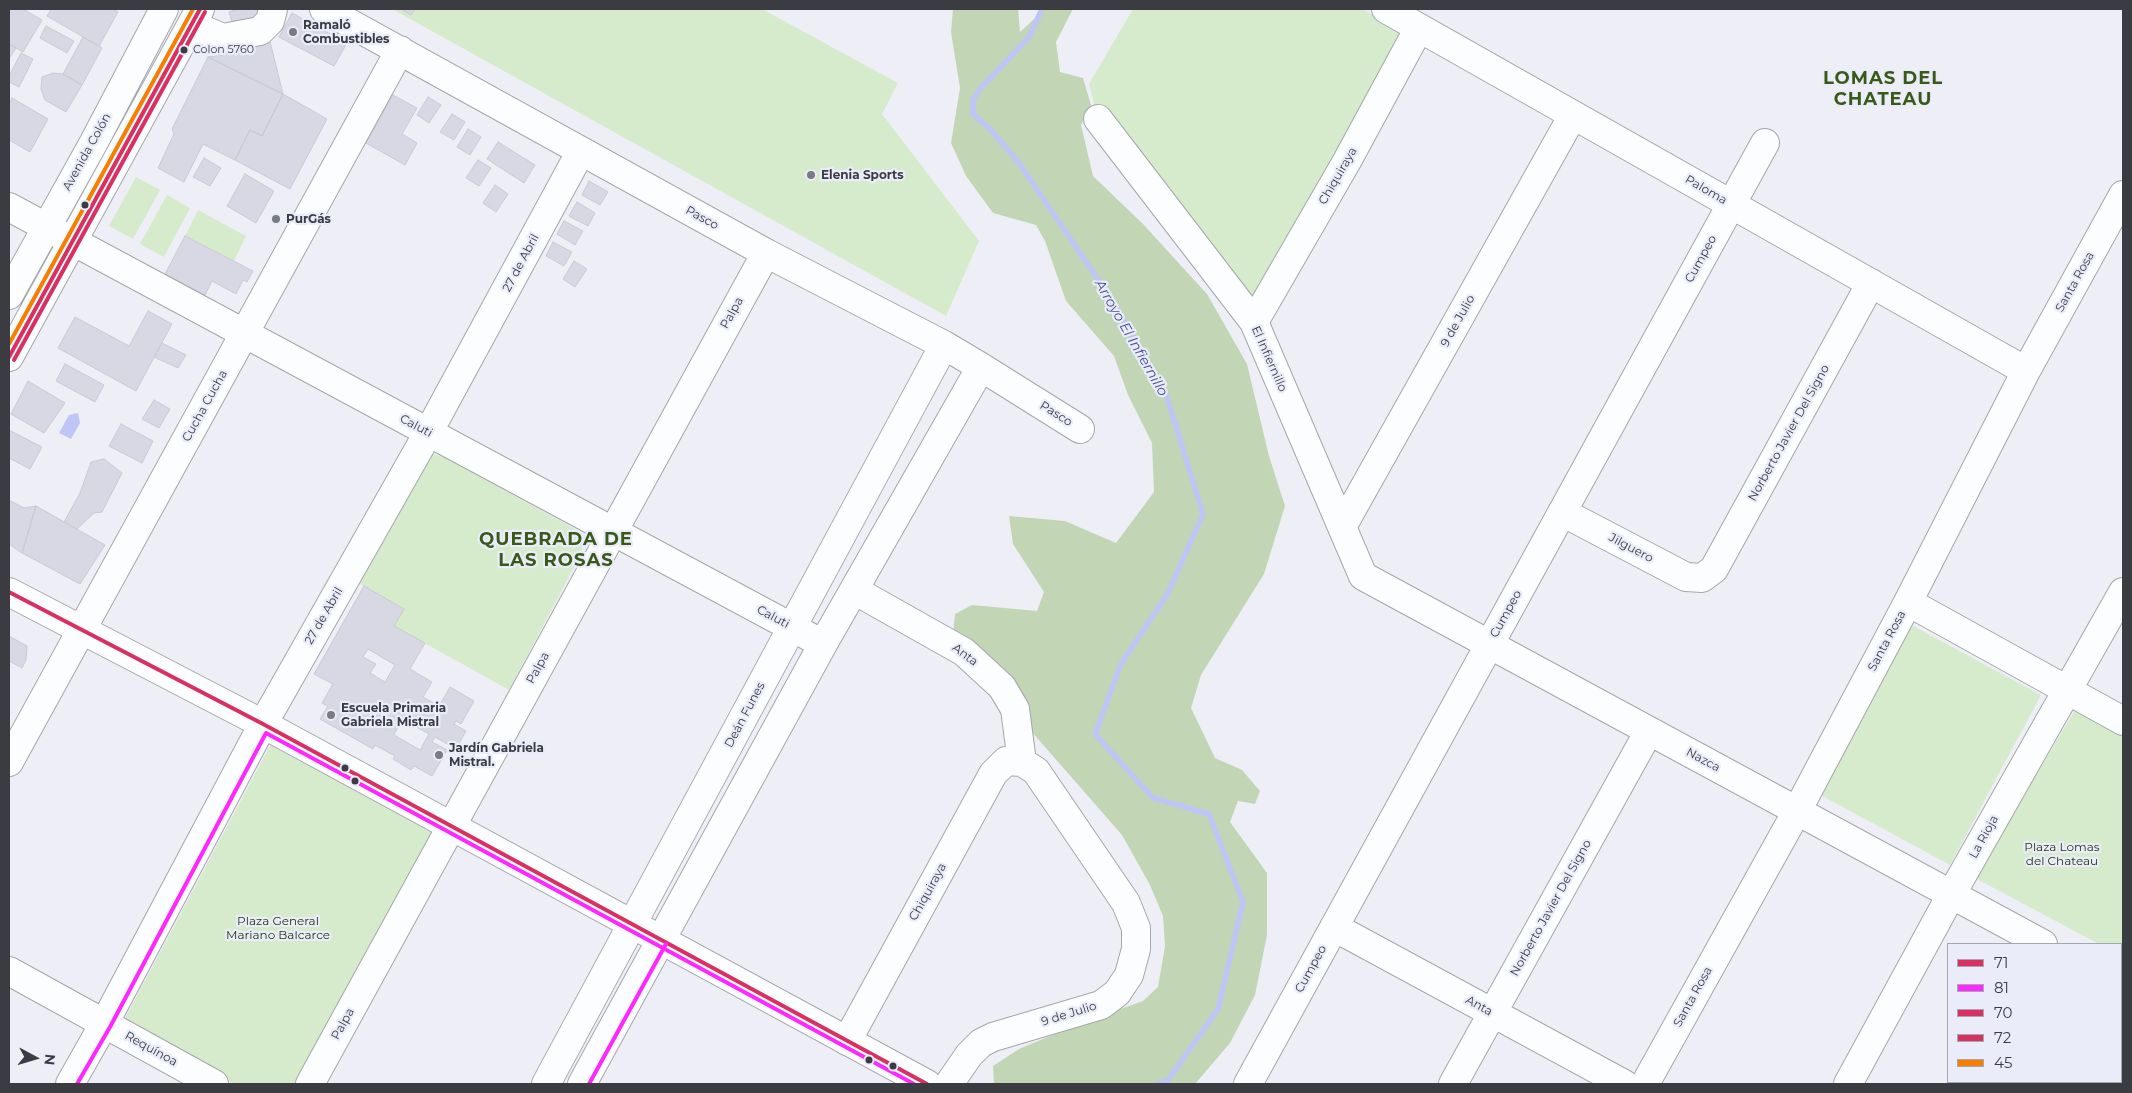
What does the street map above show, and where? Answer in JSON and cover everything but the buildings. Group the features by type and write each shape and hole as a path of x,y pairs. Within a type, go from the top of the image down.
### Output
{"street":[{"name":"Avenida Colón","path":"9,295 94,142 164,9"},
{"path":"9,357 196,17 222,38 260,31 270,21 273,9"},
{"name":"Pasco","path":"324,9 766,253 944,345 981,366 1080,429"},
{"name":"Paloma","path":"1401,15 1573,115 2026,371"},
{"name":"Chiquiraya","path":"1254,322 1347,161 1401,15"},
{"name":"Cucha Cucha","path":"9,762 400,50"},
{"name":"9 de Julio","path":"1342,527 1573,115"},
{"name":"El Infiernillo","path":"1098,118 1254,322 1363,576"},
{"name":"Cumpeo","path":"1248,1084 1765,143"},
{"name":"27 de Abril","path":"70,1084 104,1024 263,724 428,433 581,151"},
{"name":"Santa Rosa","path":"1645,1084 1797,811 1908,602 2026,371 2123,194"},
{"name":"Caluti","path":"9,208 823,644"},
{"name":"Palpa","path":"310,1084 766,253"},
{"name":"Norberto Javier Del Signo","path":"1702,578 1714,569 1871,283"},
{"name":"Deán Funes","path":"546,1084 944,345"},
{"path":"582,1084 823,644 981,366"},
{"name":"Jilguero","path":"1562,512 1686,577 1702,578"},
{"name":"Nazca","path":"1363,576 2040,943"},
{"name":"Anta","path":"854,590 964,652 1002,687 1016,709 1022,762"},
{"path":"9,592 80,631 263,724 847,1041 892,1076 927,1084"},
{"name":"La Rioja","path":"1848,1084 1951,895 2123,592"},
{"path":"1908,602 2123,721"},
{"name":"Norberto Javier Del Signo","path":"1453,1084 1649,731"},
{"name":"Chiquiraya","path":"847,1041 993,774 1006,761 1022,762"},
{"name":"9 de Julio","path":"950,1084 969,1056 981,1043 992,1037 1101,1005 1117,993 1129,975 1136,949 1136,928 1126,904 1036,771 1022,762"},
{"name":"Anta","path":"1334,927 1624,1084"},
{"name":"Requínoa","path":"9,971 214,1084"}],"green space":[{"name":"Elenia Sports","path":"392,9 762,9 898,83 882,114 979,241 946,316"},
{"path":"953,9 1018,9 1020,32 1045,9 1073,9 1056,42 1060,72 1083,78 1091,105 1081,125 1093,176 1143,224 1207,294 1247,364 1269,456 1285,506 1264,574 1201,675 1191,708 1215,758 1242,770 1260,791 1255,804 1238,801 1230,822 1267,873 1267,935 1255,995 1230,1043 1195,1084 994,1084 993,1066 1019,1049 1081,1023 1143,1001 1158,987 1165,946 1163,916 1150,885 1122,835 1024,723 953,635 955,614 972,605 1037,611 1044,592 1013,544 1009,516 1065,521 1116,543 1154,492 1152,443 1128,395 1114,356 1066,301 1045,241 1036,225 993,213 966,176 951,143 960,88 951,32"},
{"path":"1133,9 1362,9 1395,27 1399,32 1401,38 1255,303 1096,110 1089,84"},
{"path":"136,177 160,190 133,239 109,226"},
{"path":"167,195 190,208 164,257 140,244"},
{"path":"198,210 246,236 234,261 185,236"},
{"path":"432,454 442,456 575,529 582,539 582,552 509,690 394,626 403,609 357,582 428,456"},
{"path":"1906,622 2041,695 1950,865 1815,792"},
{"name":"Plaza Lomas del Chateau","path":"2075,710 2123,737 2123,957 2122,943 2097,943 1975,878"},
{"name":"Plaza General Mariano Balcarce","path":"271,744 435,833 301,1084 234,1084 122,1024"}],"water":[{"path":"78,413 80,423 71,439 59,433 69,415"}],"waterway":[{"name":"Arroyo El Infiernillo","path":"1042,9 1029,37 981,88 973,100 973,114 990,129 1019,163 1112,300 1166,394 1203,514 1168,593 1121,664 1095,734 1153,798 1209,814 1243,902 1218,1009 1168,1080 1156,1084"}],"transit line":[{"name":"45","path":"9,344 193,9"},
{"name":"70","path":"9,357 200,9"},
{"name":"72","path":"14,360 205,12"},
{"name":"71","path":"9,592 263,724 927,1084"},
{"name":"81","path":"77,1084 110,1027 266,733 914,1084"},
{"name":"81","path":"589,1084 666,944"}],"place":[{"name":"Ramaló Combustibles","path":"293,32"},
{"name":"Colon 5760","path":"184,50"},
{"name":"Elenia Sports","path":"811,175"},
{"name":"PurGás","path":"276,219"},
{"name":"Escuela Primaria Gabriela Mistral","path":"331,715"},
{"name":"Jardín Gabriela Mistral.","path":"439,755"}],"district":[{"name":"LOMAS DEL CHATEAU","path":"1883,89"},
{"name":"QUEBRADA DE LAS ROSAS","path":"556,550"}]}
